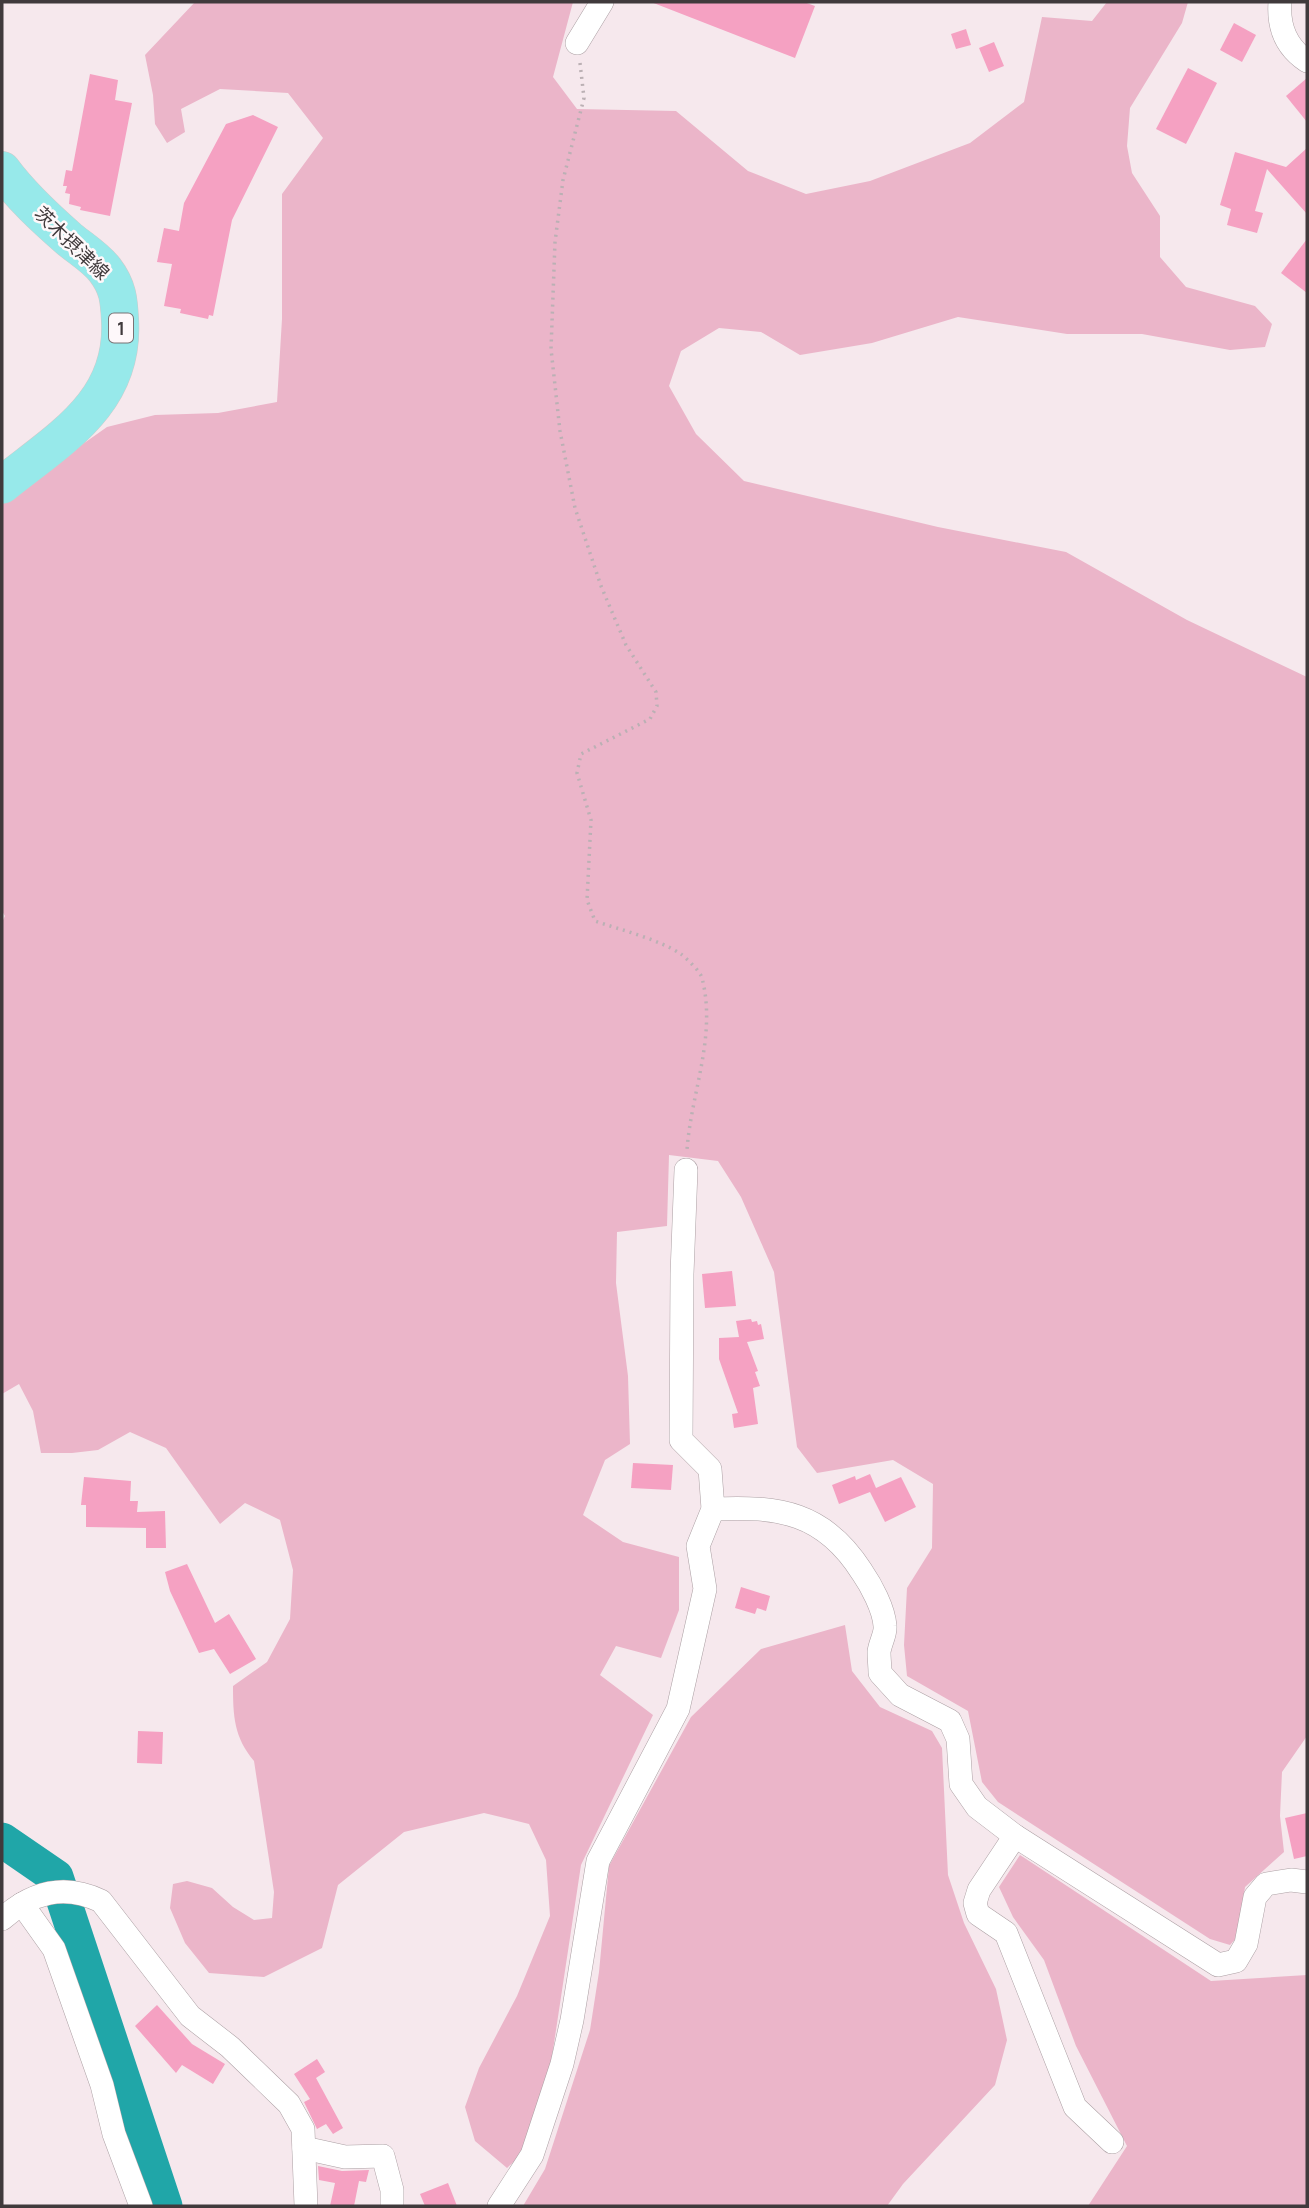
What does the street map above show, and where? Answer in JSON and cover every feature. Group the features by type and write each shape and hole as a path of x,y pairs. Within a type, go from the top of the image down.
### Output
{"main road":[{"name":"茨木摂津線","path":"2,170 39,213 104,269 118,292 121,338 113,375 82,421 2,485"}],"street":[{"path":"577,43 602,2"},
{"path":"1280,2 1279,14 1284,36 1294,52 1307,61"},
{"path":"499,2206 532,2155 562,2064 572,2020 598,1861 678,1709 705,1589 698,1546 713,1509 710,1469 681,1440 686,1170"},
{"path":"713,1509 751,1507 786,1512 822,1527 849,1552 872,1588 886,1627 879,1651 880,1673 900,1695 950,1721 958,1739 961,1784 977,1807 1015,1836 1218,1965 1236,1961 1246,1944 1255,1897 1266,1884 1291,1880 1307,1882"},
{"path":"1015,1836 979,1889 975,1903 978,1914 1006,1933 1075,2107 1112,2142"},
{"path":"2,1919 30,1899 82,1892 101,1901 190,2016 230,2047 289,2105 303,2129 306,2206"},
{"path":"30,1899 54,1949 102,2085 114,2134 141,2206"},
{"path":"304,2148 345,2157 383,2156 392,2190 392,2206"}],"path":[{"path":"577,43 584,98 563,180 555,242 551,349 560,432 575,508 601,586 626,645 656,692 657,706 650,719 581,754 577,773 591,820 587,900 595,921 681,954 701,975 705,1008 705,1057 689,1130 686,1170"}],"shaded area":[{"path":"195,2 573,2 553,77 577,109 676,111 748,171 806,194 870,181 970,143 1024,102 1042,17 1092,21 1107,2 1188,2 1182,23 1130,108 1127,146 1132,173 1160,216 1160,257 1186,287 1255,306 1272,324 1265,347 1230,350 1142,334 1067,334 958,317 872,343 800,355 761,332 719,328 681,351 669,386 696,434 744,481 938,527 1066,552 1187,620 1307,677 1307,1736 1282,1772 1280,1816 1284,1852 1245,1887 1238,1936 1230,1945 1210,1939 998,1802 982,1782 968,1711 907,1676 904,1645 907,1588 932,1548 933,1484 893,1460 817,1473 797,1447 774,1272 741,1197 718,1161 669,1155 667,1226 617,1232 616,1283 628,1376 630,1444 605,1460 583,1515 623,1542 679,1557 679,1610 661,1658 616,1646 600,1675 653,1715 581,1865 551,2063 520,2156 507,2168 475,2141 465,2107 479,2068 517,1996 550,1916 546,1860 529,1824 484,1813 404,1832 338,1885 322,1948 264,1977 209,1973 185,1943 170,1908 173,1884 187,1881 212,1888 233,1907 254,1920 272,1918 274,1892 254,1761 242,1743 236,1726 233,1686 267,1662 290,1619 293,1570 280,1520 245,1503 220,1524 166,1448 130,1432 98,1450 41,1453 33,1411 19,1384 2,1394 2,922 5,916 2,911 2,501 107,427 155,415 218,413 277,402 282,319 282,194 323,138 288,93 220,89 181,109 185,132 167,143 155,124 153,95 145,55"},
{"path":"845,1625 852,1671 880,1707 932,1731 942,1748 948,1875 964,1923 996,1989 1007,2040 995,2085 903,2184 887,2206 523,2206 545,2169 590,2030 599,1972 609,1866 691,1717 761,1649"},
{"path":"1020,1855 1211,1981 1307,1975 1307,2206 1088,2206 1127,2146 1076,2046 1044,1960 1013,1917 999,1887"}],"building":[{"path":"651,2 804,2 815,6 795,58"},
{"path":"1234,23 1256,35 1242,62 1220,50"},
{"path":"966,29 971,45 956,49 951,34"},
{"path":"994,42 1004,66 989,72 979,48"},
{"path":"1188,68 1217,83 1186,144 1156,129"},
{"path":"90,74 118,80 115,100 132,103 110,216 80,210 81,207 69,204 70,194 65,193 67,186 63,186 66,170 72,171"},
{"path":"1307,78 1307,122 1286,96"},
{"path":"253,115 278,127 232,220 213,316 209,315 208,319 180,313 181,309 164,306 172,264 157,262 164,228 179,231 184,203 226,124"},
{"path":"1307,148 1307,214 1267,169 1255,211 1263,213 1257,233 1227,225 1231,209 1220,205 1235,152 1286,167"},
{"path":"1307,239 1307,293 1281,273"},
{"path":"732,1271 736,1306 705,1308 702,1274"},
{"path":"751,1319 752,1322 757,1321 758,1325 761,1324 764,1339 747,1342 758,1371 755,1372 760,1386 753,1388 758,1424 734,1428 732,1414 738,1413 719,1359 719,1338 739,1337 736,1321"},
{"path":"633,1463 673,1465 671,1490 631,1488"},
{"path":"870,1474 876,1488 901,1477 916,1507 885,1522 870,1492 839,1504 832,1485 855,1476 856,1480"},
{"path":"84,1477 131,1481 130,1501 138,1501 137,1512 165,1511 166,1548 146,1548 146,1528 86,1527 86,1505 81,1505"},
{"path":"187,1564 215,1623 229,1614 256,1659 230,1674 214,1649 199,1653 170,1591 165,1572"},
{"path":"741,1587 770,1596 766,1611 757,1608 755,1614 735,1608"},
{"path":"138,1731 163,1732 162,1764 137,1763"},
{"path":"1307,1813 1307,1856 1294,1859 1285,1818"},
{"path":"157,2005 192,2044 225,2064 213,2084 182,2065 176,2073 135,2026"},
{"path":"317,2059 325,2072 316,2078 343,2128 333,2134 326,2124 317,2129 304,2102 310,2099 294,2074"},
{"path":"318,2166 342,2171 369,2170 366,2182 359,2181 354,2206 330,2206 335,2183 319,2180"},
{"path":"448,2183 457,2206 425,2206 420,2194"}],"waterway":[{"path":"2,1840 56,1877 165,2206"}]}
